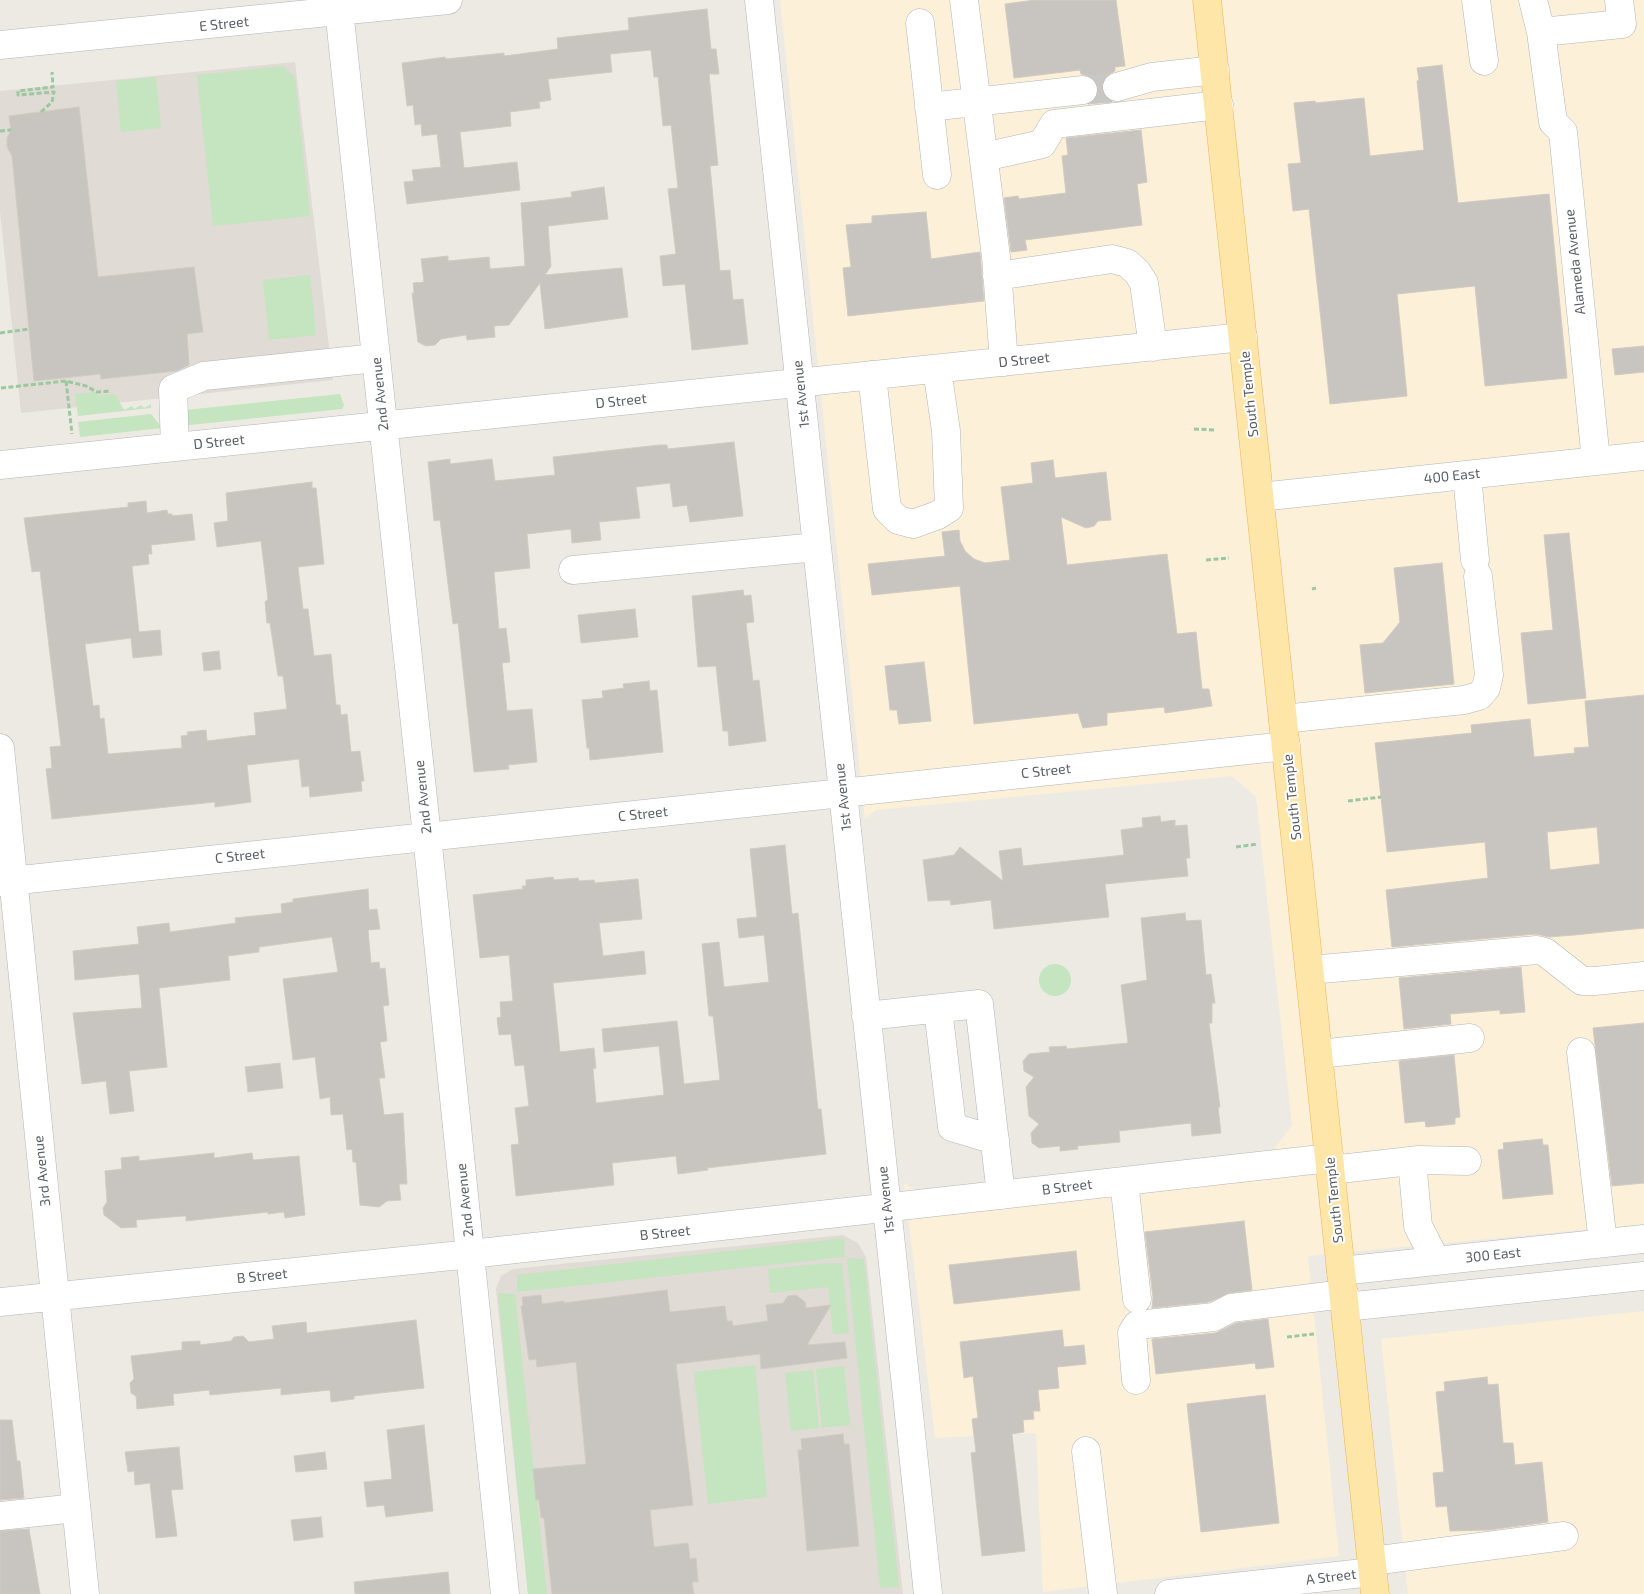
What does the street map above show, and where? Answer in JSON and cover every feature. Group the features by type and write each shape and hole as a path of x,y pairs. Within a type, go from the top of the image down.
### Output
{"main road":[{"name":"South Temple","path":"1208,0 1373,1576"}],"street":[{"name":"E Street","path":"0,46 338,6 448,0"},
{"name":"1st Avenue","path":"759,0 928,1594"},
{"path":"964,0 975,102 984,157 1004,362"},
{"path":"1476,0 1484,61"},
{"name":"Alameda Avenue","path":"1533,0 1541,32 1553,122 1563,132 1596,461"},
{"path":"1541,32 1622,24 1620,0"},
{"name":"2nd Avenue","path":"338,6 471,1254 505,1594"},
{"path":"920,23 937,175"},
{"path":"1117,87 1152,77 1215,70"},
{"path":"929,107 1083,90"},
{"path":"984,157 1042,144 1054,124 1219,106"},
{"path":"997,276 1112,259 1127,263 1137,272 1144,283 1153,347"},
{"name":"D Street","path":"0,465 1243,337"},
{"path":"175,447 173,390 204,376 376,358"},
{"path":"872,375 887,509 898,520 913,524 938,515 949,508 946,431 937,369"},
{"name":"400 East","path":"1260,497 1644,456"},
{"path":"1283,719 1464,700 1479,696 1486,688 1489,675 1466,475"},
{"path":"573,570 817,546"},
{"name":"C Street","path":"6,881 1286,746"},
{"name":"3rd Avenue","path":"0,748 6,881 55,1298 85,1594"},
{"path":"1310,970 1537,950 1545,952 1582,981 1644,976"},
{"path":"866,1016 979,1004 1001,1195"},
{"path":"938,1008 952,1127 995,1140"},
{"path":"1319,1054 1470,1038"},
{"path":"1580,1052 1603,1244"},
{"path":"1412,1161 1418,1226 1436,1261"},
{"name":"B Street","path":"0,1302 55,1298 471,1254 1124,1181 1330,1164 1467,1161"},
{"path":"1124,1181 1137,1299"},
{"name":"300 East","path":"1344,1291 1436,1261 1644,1239"},
{"path":"1136,1380 1132,1334 1137,1326 1214,1317 1231,1308 1344,1291 1644,1276"},
{"path":"1086,1451 1103,1594"},
{"path":"0,1516 76,1508"},
{"name":"A Street","path":"1169,1594 1373,1576 1564,1536"}],"path":[{"path":"42,112 52,102 54,92 18,95 18,91 53,87 52,72"},
{"path":"0,131 11,130"},
{"path":"0,333 29,329"},
{"path":"1,388 66,381 86,386 97,392 111,391"},
{"path":"66,381 73,438"},
{"path":"1194,429 1216,430"},
{"path":"1206,560 1229,558"},
{"path":"1312,589 1316,588"},
{"path":"1348,801 1381,797"},
{"path":"1236,847 1258,844"},
{"path":"1287,1337 1314,1334"}],"shaded area":[{"path":"780,0 1644,0 1644,1224 1308,1256 1339,1556 1043,1592 1036,1433 935,1438 904,1183 915,1190 1273,1151 1292,1125 1256,797 1232,776 876,810 865,819"},
{"path":"295,62 333,380 21,413 0,211 0,91"},
{"path":"843,1235 858,1243 866,1257 903,1594 528,1594 496,1289 501,1276 513,1269"},
{"path":"1644,1311 1644,1594 1408,1594 1381,1339"}],"green space":[{"path":"283,66 295,77 310,216 213,226 197,75"},
{"path":"156,77 161,128 121,132 116,81"},
{"path":"310,275 316,335 269,340 263,280"},
{"path":"94,392 99,396 115,394 124,410 132,406 134,409 141,405 144,408 151,404 151,408 78,416 75,394"},
{"path":"340,394 344,405 342,409 190,425 188,425 185,410"},
{"path":"151,414 162,428 80,437 78,422"},
{"path":"1055,964 1061,965 1066,969 1070,974 1070,986 1066,991 1061,995 1055,996 1049,995 1044,991 1040,986 1039,980 1040,974 1044,969 1049,965"},
{"path":"844,1238 845,1257 517,1292 517,1275"},
{"path":"847,1258 864,1259 899,1587 880,1588"},
{"path":"842,1263 849,1333 833,1334 828,1287 770,1293 768,1269"},
{"path":"498,1293 515,1294 547,1594 528,1594"},
{"path":"755,1365 767,1497 708,1504 694,1372"},
{"path":"844,1366 850,1425 822,1428 816,1369"},
{"path":"813,1370 819,1428 791,1431 785,1373"}],"building":[{"path":"1035,0 1116,0 1125,66 1115,67 1115,71 1106,76 1102,83 1102,92 1112,102 1088,104 1097,97 1098,88 1095,80 1081,74 1080,70 1014,78 1005,4"},
{"path":"707,9 711,49 716,49 719,74 709,74 718,165 710,166 720,271 730,270 733,300 743,299 748,344 692,350 685,284 663,286 660,256 676,254 668,189 678,188 671,125 663,126 658,77 654,77 651,50 610,54 612,72 548,79 551,100 539,102 540,108 510,112 511,126 460,132 464,168 517,162 520,190 407,204 404,182 414,181 412,170 441,167 437,134 422,136 421,124 415,125 413,105 407,106 402,63 445,57 446,59 504,53 504,56 558,49 557,38 629,30 628,18"},
{"path":"1442,65 1458,203 1549,194 1567,378 1485,386 1475,286 1397,294 1407,396 1330,404 1309,209 1293,211 1288,164 1301,163 1294,103 1315,101 1316,103 1364,98 1370,156 1424,150 1417,68"},
{"path":"79,107 98,277 194,267 203,332 187,334 189,365 176,371 101,379 100,374 34,381 12,156 7,147 7,138 11,131 9,116"},
{"path":"1141,130 1147,182 1137,184 1142,225 1025,240 1027,250 1011,252 1004,198 1018,196 1019,199 1066,193 1062,156 1068,155 1066,138"},
{"path":"604,187 608,219 548,226 551,266 545,275 622,268 628,317 545,329 540,283 509,325 494,326 495,337 467,340 466,335 441,339 435,345 426,346 418,342 412,293 414,293 413,283 424,282 421,259 448,256 448,261 489,257 490,269 525,266 521,203 572,197 571,192"},
{"path":"926,212 931,259 980,252 984,301 848,316 843,268 851,267 846,225 872,223 872,216"},
{"path":"1644,346 1644,372 1615,375 1612,349"},
{"path":"734,442 743,516 690,522 687,505 673,507 670,483 636,487 640,518 599,522 601,540 572,543 571,529 527,534 530,568 494,572 499,629 506,628 510,662 502,663 507,711 532,709 537,762 508,765 509,769 474,772 458,623 453,624 440,520 434,521 428,462 450,459 450,464 492,459 495,481 555,475 553,457 659,445 667,445 668,449"},
{"path":"1053,460 1055,478 1106,472 1111,520 1098,521 1094,526 1086,528 1061,517 1067,565 1167,554 1177,634 1196,632 1202,689 1209,689 1212,706 1165,713 1164,707 1107,713 1107,725 1083,728 1078,713 974,724 960,586 872,595 868,564 945,556 942,532 959,530 960,541 965,551 974,559 985,563 1010,560 1001,487 1033,483 1031,463"},
{"path":"312,482 312,488 316,488 324,564 298,567 303,609 308,609 314,656 331,654 336,705 340,705 341,715 347,714 351,752 360,751 364,781 361,781 362,791 310,797 309,786 302,787 299,759 247,765 251,802 215,807 215,802 52,819 46,769 52,768 50,747 61,746 40,571 32,572 24,518 128,507 128,503 146,501 147,513 167,510 168,514 172,514 172,516 192,514 195,540 151,545 152,554 148,554 149,564 132,566 139,632 160,630 162,655 133,658 131,638 85,644 93,706 99,705 100,719 104,718 108,754 182,748 181,736 188,735 187,732 206,730 207,741 256,735 254,713 287,709 283,676 278,676 270,623 267,623 265,602 268,599 261,541 217,547 214,523 228,521 226,493"},
{"path":"1569,533 1586,698 1528,704 1521,633 1553,630 1544,535"},
{"path":"1442,563 1454,684 1365,693 1360,645 1383,643 1400,622 1394,568"},
{"path":"743,590 744,596 751,595 754,622 746,623 753,681 759,680 766,741 729,746 728,731 723,731 716,666 698,667 692,596"},
{"path":"635,609 638,637 581,643 578,615"},
{"path":"219,651 221,669 204,671 202,653"},
{"path":"924,662 931,721 899,724 897,710 890,710 885,666"},
{"path":"649,681 650,691 657,690 663,752 590,760 582,700 603,698 602,691 624,688 623,684"},
{"path":"1644,695 1644,928 1549,937 1536,934 1392,947 1386,890 1488,878 1485,842 1387,852 1375,743 1472,733 1471,725 1530,719 1534,757 1575,753 1574,748 1589,747 1585,701","holes":["1597,827 1600,864 1550,870 1547,832"]},
{"path":"1160,816 1161,822 1175,820 1175,826 1187,825 1190,858 1186,858 1188,876 1105,884 1109,917 994,929 991,900 951,905 950,900 928,901 923,860 954,855 960,847 1003,881 999,851 1021,848 1023,866 1124,855 1121,830 1143,827 1142,818"},
{"path":"785,845 792,914 798,913 818,1109 821,1109 826,1154 707,1168 708,1170 678,1174 676,1156 612,1163 614,1185 516,1196 511,1145 519,1144 515,1108 529,1106 524,1065 515,1066 511,1034 499,1035 497,1018 501,1017 500,1002 513,1001 509,955 480,958 473,895 523,889 522,886 526,886 526,880 553,877 554,880 578,878 579,881 594,880 595,883 638,879 642,919 599,923 603,956 644,951 646,974 553,983 560,1052 594,1048 596,1068 593,1069 596,1103 664,1095 659,1046 604,1052 602,1029 677,1021 684,1084 720,1080 713,1016 709,1016 702,944 719,942 724,987 769,982 764,935 739,938 737,919 757,917 750,849"},
{"path":"368,889 369,910 377,909 380,929 368,930 371,963 379,962 380,969 385,968 389,1005 383,1006 387,1041 380,1042 385,1078 379,1078 384,1115 403,1113 407,1184 399,1184 401,1200 387,1201 379,1207 360,1205 356,1162 353,1162 352,1149 347,1150 343,1114 331,1115 330,1097 320,1099 315,1057 293,1060 283,979 338,972 332,937 259,947 259,952 228,956 230,980 159,988 167,1067 129,1071 134,1111 110,1114 106,1081 82,1084 73,1013 142,1008 139,974 75,980 73,951 139,944 137,927 169,923 170,932 236,923 235,918 282,913 281,904 293,902 293,899"},
{"path":"1185,913 1186,921 1201,920 1206,975 1211,974 1215,1003 1212,1003 1212,1023 1209,1023 1220,1107 1218,1107 1221,1133 1192,1136 1191,1123 1119,1131 1120,1142 1077,1146 1078,1149 1060,1151 1060,1146 1039,1148 1032,1143 1031,1133 1039,1124 1029,1116 1026,1087 1034,1077 1024,1071 1023,1061 1029,1054 1050,1052 1049,1047 1066,1046 1067,1049 1128,1043 1121,985 1147,980 1141,918"},
{"path":"1521,967 1525,1012 1500,1014 1500,1010 1450,1014 1451,1024 1404,1029 1399,978"},
{"path":"1644,1023 1644,1183 1612,1186 1593,1028"},
{"path":"1454,1055 1460,1117 1455,1118 1455,1124 1426,1127 1425,1121 1405,1123 1399,1061"},
{"path":"280,1063 283,1088 248,1092 245,1067"},
{"path":"1542,1139 1543,1145 1548,1145 1553,1194 1503,1199 1498,1150 1504,1149 1503,1143"},
{"path":"214,1153 214,1158 252,1153 253,1160 299,1156 305,1215 285,1218 284,1212 268,1214 268,1212 186,1221 186,1216 183,1216 136,1220 137,1227 121,1228 104,1215 103,1208 107,1202 105,1171 122,1169 121,1158 139,1156 139,1161"},
{"path":"1244,1221 1252,1290 1229,1293 1209,1302 1152,1308 1153,1297 1145,1232"},
{"path":"1076,1251 1080,1290 954,1304 949,1265"},
{"path":"667,1290 670,1312 725,1306 727,1321 732,1321 733,1326 768,1321 766,1305 783,1303 788,1296 796,1295 805,1302 806,1308 831,1305 807,1345 845,1342 847,1358 761,1369 760,1354 676,1364 693,1505 650,1510 654,1547 688,1543 690,1559 696,1558 698,1582 692,1582 694,1594 552,1594 544,1518 541,1518 539,1500 536,1500 533,1469 586,1464 576,1362 537,1367 536,1359 529,1360 521,1306 523,1306 522,1297 541,1295 542,1304 564,1301 564,1303"},
{"path":"1268,1319 1274,1367 1256,1369 1255,1363 1156,1374 1152,1339 1216,1333 1236,1323"},
{"path":"416,1320 424,1388 354,1396 354,1399 331,1402 330,1390 281,1395 281,1388 210,1395 209,1390 173,1394 174,1405 137,1409 136,1396 131,1393 130,1383 134,1379 131,1356 182,1350 182,1342 200,1341 200,1345 231,1341 234,1337 243,1336 249,1342 274,1339 272,1326 306,1322 307,1333"},
{"path":"1062,1330 1064,1347 1084,1345 1086,1364 1057,1367 1059,1388 1038,1390 1040,1411 1033,1411 1034,1419 1023,1420 1024,1432 1012,1434 1025,1551 982,1556 971,1453 976,1452 972,1419 978,1418 973,1376 964,1378 960,1342"},
{"path":"1487,1377 1488,1385 1498,1384 1503,1443 1513,1443 1515,1465 1542,1462 1548,1522 1489,1530 1450,1531 1447,1506 1436,1507 1433,1473 1444,1472 1436,1392 1445,1391 1444,1382"},
{"path":"1265,1395 1279,1523 1201,1532 1187,1404"},
{"path":"0,1420 12,1420 17,1461 20,1461 24,1498 0,1500"},
{"path":"424,1425 433,1511 386,1517 384,1505 367,1507 364,1482 392,1479 387,1430"},
{"path":"843,1434 844,1444 849,1444 859,1546 807,1551 798,1450 802,1450 801,1439"},
{"path":"179,1447 183,1489 171,1490 177,1536 156,1538 150,1483 135,1485 134,1471 128,1472 125,1452"},
{"path":"325,1452 327,1469 296,1472 294,1456"},
{"path":"321,1517 323,1537 294,1541 291,1520"},
{"path":"29,1529 40,1594 0,1594 0,1531"},
{"path":"448,1572 450,1594 355,1594 354,1582"}],"tunnel":[{"path":"1083,90 1117,87"}]}
